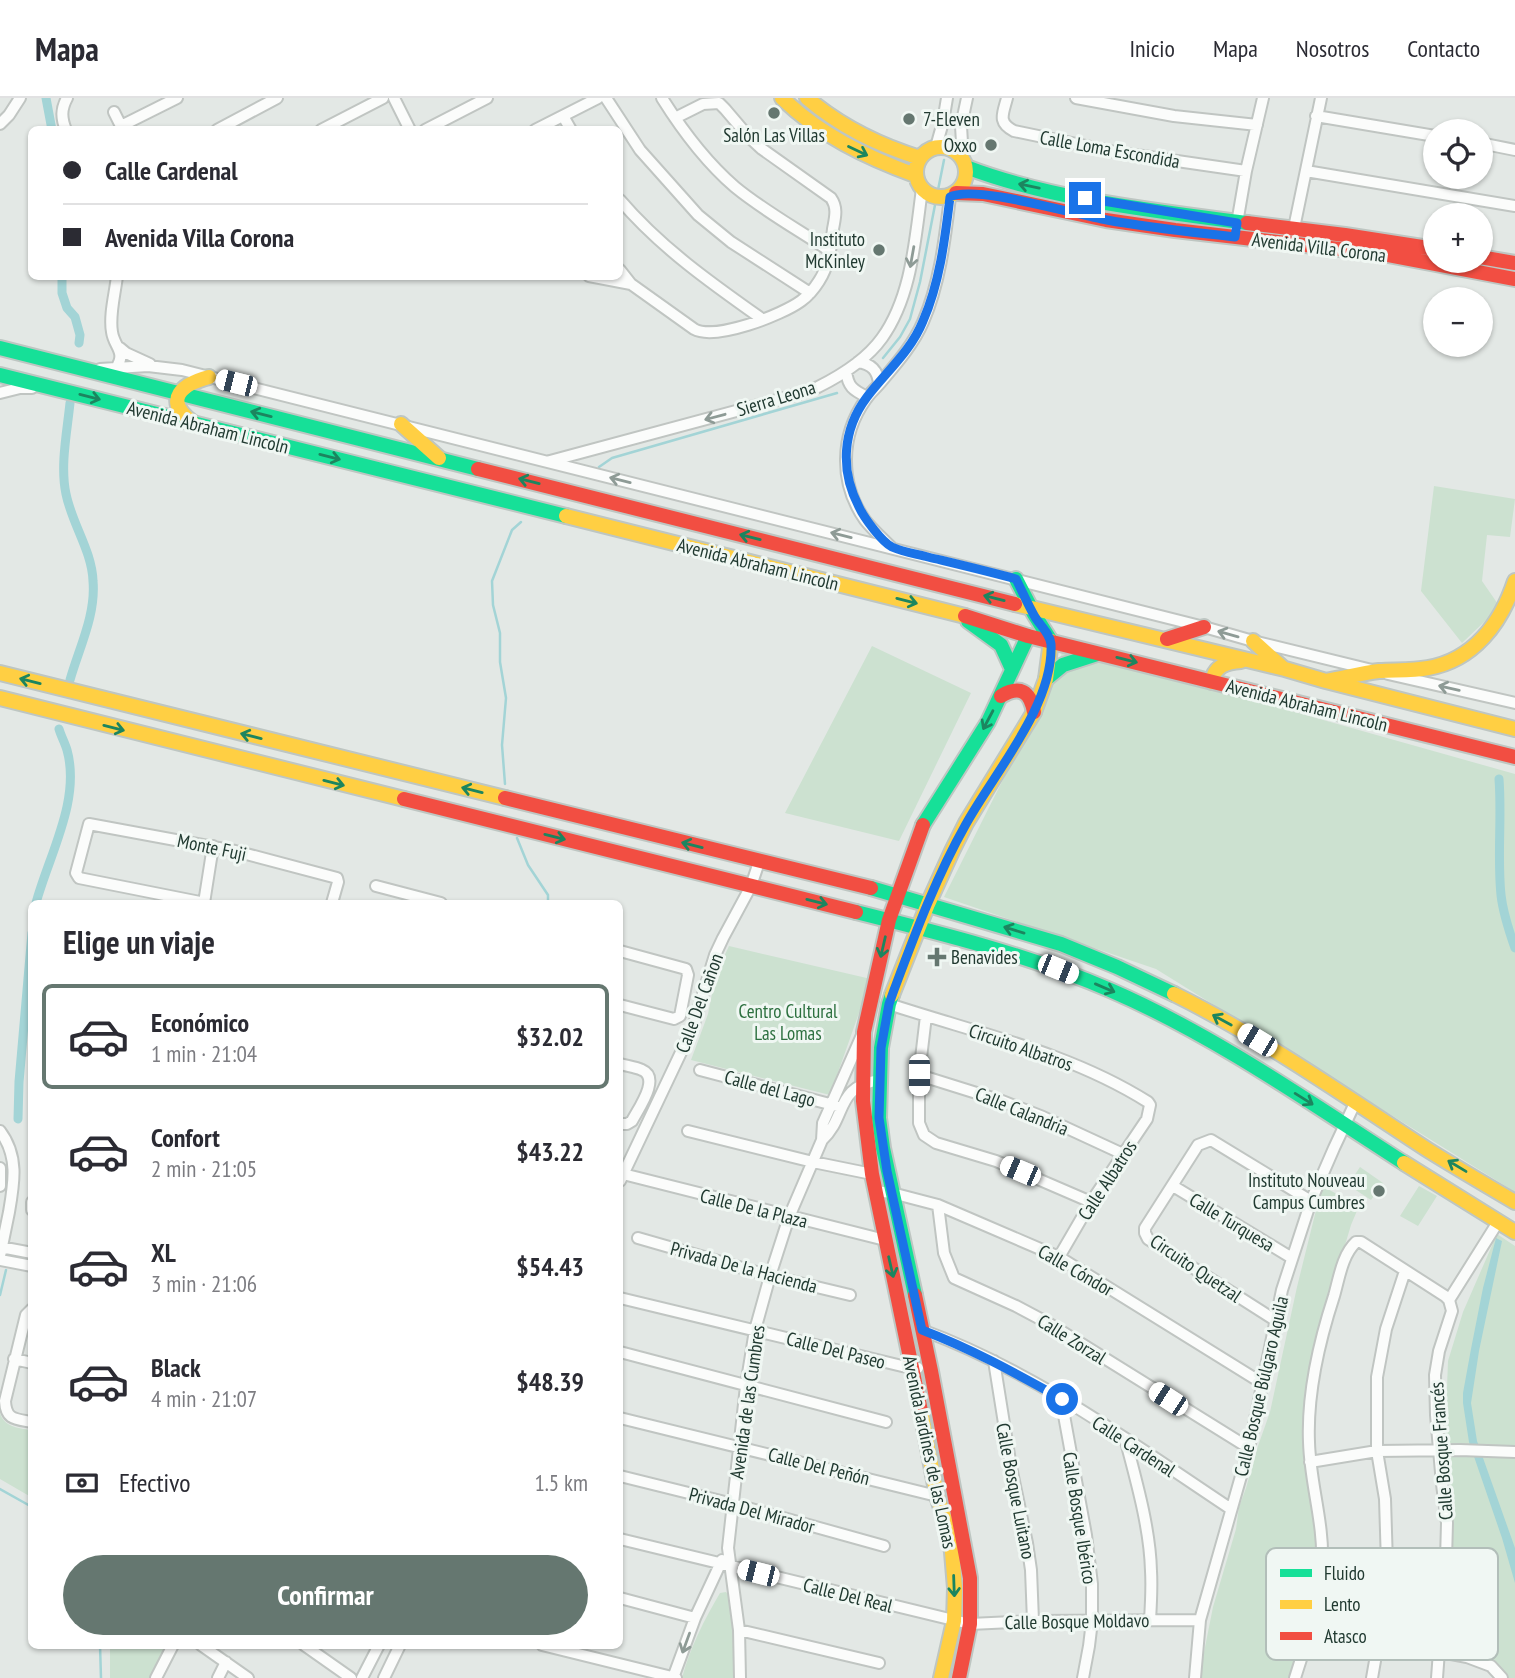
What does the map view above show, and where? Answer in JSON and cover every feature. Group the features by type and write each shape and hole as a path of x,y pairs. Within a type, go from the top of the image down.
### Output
{"main road":[{"path":"782,98 803,118 846,145 915,175"},
{"path":"807,98 826,115 854,132 899,152 920,158"},
{"path":"936,147 946,147 956,152 965,163 967,176 963,186 953,195 940,198 930,195 922,189 915,175 920,158 936,147"},
{"name":"Avenida Villa Corona","path":"965,163 986,174 1016,183 1236,230 1515,279"},
{"name":"Avenida Villa Corona","path":"953,195 994,196 1106,220 1175,230 1294,228 1423,247"},
{"path":"1493,259 1515,263"},
{"path":"0,348 1030,608 1166,639 1515,729"},
{"name":"Avenida Abraham Lincoln","path":"0,375 961,615 1027,636 1047,635 1100,653 1515,757"},
{"path":"192,422 180,411 180,393 188,384 209,376"},
{"path":"401,424 441,459"},
{"path":"1016,579 1047,635 1065,623 1084,620"},
{"path":"1326,681 1377,671 1436,666 1464,655 1510,612 1514,587"},
{"path":"961,615 1001,645 1020,680 1032,685 1046,680 1063,665 1100,653"},
{"path":"1166,639 1204,627"},
{"name":"Avenida Jardines de las Lomas","path":"959,1678 970,1624 970,1578 922,1330 885,1159 879,1118 881,1048 889,1004 928,904 966,823 1034,712 1046,680 1047,635"},
{"name":"Avenida Jardines de las Lomas","path":"941,1678 954,1621 952,1552 937,1496 872,1174 865,1128 863,1032 889,920 923,825 988,722 1027,636"},
{"path":"1253,641 1285,669"},
{"path":"1212,682 1217,668 1226,663 1247,660"},
{"path":"0,673 898,895 1061,944 1177,995 1237,1028 1515,1202"},
{"path":"59,714 66,690"},
{"path":"1001,696 1009,691 1023,691 1033,702 1034,712"},
{"path":"0,698 889,920 1058,969 1159,1013 1210,1042 1515,1232"},
{"path":"1419,1172 1432,1152"}],"street":[{"path":"0,124 20,98"},
{"path":"64,126 62,113 67,98"},
{"path":"124,126 177,98"},
{"path":"224,126 277,98"},
{"path":"329,126 383,98"},
{"path":"394,98 408,126"},
{"path":"433,126 487,98"},
{"path":"543,126 598,98"},
{"path":"606,98 640,150 698,215 731,242 810,293"},
{"path":"662,98 714,167 735,187 830,251"},
{"path":"936,147 947,98"},
{"path":"965,163 961,125 967,98"},
{"name":"Calle Loma Escondida","path":"1007,98 1002,118 1014,131 1115,152 1246,171"},
{"path":"1076,98 1174,116 1256,125"},
{"path":"1236,230 1263,98"},
{"path":"1294,228 1321,98"},
{"path":"623,274 631,284 698,332 712,333 762,319 793,306 810,293 825,270 836,211 831,198 762,149 719,103 703,104 675,118"},
{"path":"114,112 121,126"},
{"path":"563,116 569,126"},
{"path":"1316,116 1423,134"},
{"path":"943,122 961,125"},
{"path":"1493,146 1515,150"},
{"path":"1306,171 1515,206"},
{"name":"Sierra Leona","path":"547,462 788,397 817,387 858,362 880,341 891,325 906,288 922,189"},
{"path":"891,547 865,519 853,495 845,458 848,438 854,418 867,397 913,341 923,323 934,287 953,195"},
{"path":"623,203 686,264 762,319"},
{"path":"117,280 111,331 113,337 126,353 156,366"},
{"path":"610,280 631,284"},
{"path":"116,368 121,359 120,348"},
{"path":"858,362 867,363 874,368 879,384"},
{"path":"85,370 156,366 209,376 1253,641 1515,703"},
{"path":"846,370 851,388 867,397"},
{"path":"0,393 20,388 47,387"},
{"name":"Monte Fuji","path":"189,900 79,878 76,873 89,824 213,846 334,877 338,879 338,883 333,900"},
{"path":"204,900 213,846"},
{"name":"Calle Del Cañon","path":"623,1174 694,1027 715,955 751,886 759,862"},
{"path":"376,886 396,897 418,900"},
{"path":"623,952 686,969 688,975 680,1016 677,1018 623,1006"},
{"name":"Circuito Albatros","path":"889,1004 1039,1050 1091,1072 1148,1101"},
{"path":"926,1016 919,1075 921,1130 936,1143 996,1161 1091,1202"},
{"name":"Avenida de las Cumbres","path":"674,1678 695,1618 726,1565 746,1386 755,1329 770,1276 789,1217 826,1135 863,1032"},
{"path":"623,1065 644,1071 651,1083 632,1121 623,1124"},
{"name":"Calle del Lago","path":"700,1070 836,1106"},
{"name":"Calle Calandria","path":"919,1075 1002,1101 1123,1154"},
{"path":"863,1084 880,1080"},
{"name":"Avenida de las Cumbres","path":"836,1106 863,1084"},
{"name":"Calle Albatros","path":"1059,1257 1091,1202 1147,1119 1150,1105 1148,1101"},
{"name":"Calle Bosque Búlgaro Aguila","path":"1195,1678 1200,1620 1249,1448 1275,1320 1292,1258 1311,1201 1356,1103"},
{"path":"0,1131 8,1144 14,1166 13,1190 0,1253"},
{"path":"688,1132 872,1174"},
{"name":"Circuito Quetzal","path":"1275,1320 1148,1239 1145,1233 1147,1224 1198,1145 1211,1140 1311,1201"},
{"path":"0,1168 0,1186"},
{"name":"Calle De la Plaza","path":"623,1178 885,1240"},
{"name":"Calle Turquesa","path":"1173,1186 1292,1258"},
{"name":"Calle Cóndor","path":"875,1191 938,1205 1059,1257 1262,1383"},
{"name":"Calle Zorzal","path":"938,1205 944,1253 954,1279 1048,1322 1249,1448"},
{"name":"Calle Bosque Francés","path":"1447,1548 1434,1375 1451,1305 1498,1222"},
{"name":"Privada De la Hacienda","path":"638,1238 770,1276 850,1295"},
{"path":"1321,1548 1320,1521 1310,1462 1310,1396 1324,1325 1348,1252 1356,1242 1361,1242 1451,1305"},
{"path":"0,1253 28,1254"},
{"path":"0,1253 28,1264"},
{"path":"1387,1548 1385,1499 1377,1451 1377,1377 1386,1329 1405,1271"},
{"name":"Calle Del Paseo","path":"623,1299 930,1371"},
{"path":"28,1313 5,1401 8,1415 28,1421"},
{"name":"Calle Cardenal","path":"922,1330 994,1361 1062,1399 1231,1509"},
{"path":"623,1353 886,1422"},
{"path":"14,1360 28,1362"},
{"name":"Calle Bosque Luitano","path":"994,1361 1004,1431 1031,1570 1032,1621"},
{"name":"Calle Bosque Ibérico","path":"1062,1399 1086,1535 1091,1584 1092,1621 1083,1678"},
{"name":"Calle Del Peñón","path":"623,1419 937,1496"},
{"path":"1125,1438 1148,1542 1151,1570 1150,1620"},
{"path":"1310,1462 1377,1451 1515,1452"},
{"name":"Privada Del Mirador","path":"623,1477 884,1546"},
{"name":"Calle Del Real","path":"623,1540 954,1621"},
{"path":"726,1565 739,1630 740,1678"},
{"path":"623,1599 695,1618"},
{"name":"Calle Bosque Moldavo","path":"954,1621 970,1624 1200,1620"},
{"path":"739,1630 879,1663"},
{"path":"156,1678 171,1649"},
{"path":"207,1649 248,1678"},
{"path":"310,1649 351,1678"},
{"path":"362,1678 377,1649"},
{"path":"384,1678 398,1649"},
{"path":"558,1649 674,1678"},
{"path":"1295,1678 1300,1660"},
{"path":"1372,1678 1376,1660"},
{"name":"Calle Bosque Francés","path":"1437,1678 1438,1660"},
{"path":"1475,1660 1491,1666 1502,1678"},
{"path":"218,1678 226,1662"}],"green space":[{"path":"1434,486 1515,499 1510,537 1487,535 1482,581 1500,607 1462,643 1421,591"},
{"path":"872,646 971,693 899,841 785,813"},
{"path":"1064,647 1515,774 1515,1192 1156,969 944,897 1050,686"},
{"name":"Centro Cultural Las Lomas","path":"729,946 871,979 830,1095 691,1060 708,1014 716,974"},
{"path":"1360,1167 1383,1183 1371,1200 1348,1185"},
{"path":"1322,1186 1359,1206 1328,1302 1306,1395 1304,1464 1317,1520 1316,1548 1266,1548 1266,1660 1294,1660 1289,1678 1201,1678 1213,1607 1236,1529 1239,1507 1270,1412"},
{"path":"1419,1186 1437,1196 1418,1226 1400,1216"},
{"path":"1497,1234 1515,1246 1515,1678 1506,1678 1495,1666 1483,1660 1498,1660 1498,1548 1453,1548 1445,1441 1448,1361 1463,1312"},
{"path":"0,1413 8,1424 28,1429 28,1495 0,1479"},
{"path":"726,1592 730,1597 737,1678 682,1678 703,1624 720,1593"},
{"path":"110,1649 166,1649 152,1678 110,1678"}],"water":[{"path":"1496,1238 1502,1241 1471,1403 1477,1441 1515,1548 1515,1583 1469,1442 1463,1403 1483,1288"}],"waterway":[{"path":"46,98 51,126"},
{"path":"938,190 944,160"},
{"path":"883,358 910,319 935,205"},
{"path":"62,280 62,293 67,308 75,317 80,335 79,343"},
{"path":"599,467 612,458 837,393"},
{"path":"70,403 64,483 92,570 93,594 89,619 70,680"},
{"path":"505,784 502,745 506,698 492,581 512,530 521,522"},
{"path":"37,900 62,827 70,788 67,750 59,729"},
{"path":"1499,779 1501,895 1515,948"},
{"path":"517,838 528,865 548,895 548,900"},
{"path":"18,1119 28,979"},
{"path":"0,1295 6,1270"},
{"path":"0,1489 28,1505"},
{"path":"100,1649 101,1678"}],"traffic: fast":[{"path":"966,167 1069,196 1247,223"},
{"path":"0,348 478,469"},
{"path":"0,375 566,516"},
{"path":"1016,579 1051,641"},
{"path":"968,621 1001,645 1012,669"},
{"path":"923,825 988,722 1028,636"},
{"path":"1046,679 1063,665 1097,654"},
{"path":"871,888 1061,944 1174,994"},
{"path":"856,912 1018,956 1110,990 1224,1048 1404,1163"},
{"path":"892,995 881,1048 879,1118 915,1295"}],"traffic: slow":[{"path":"782,98 812,123 844,144 915,175"},
{"path":"807,98 860,134 920,158"},
{"path":"941,147 959,154 966,172 959,190 941,197 923,190 916,172 923,154 941,147"},
{"path":"192,422 183,414 177,400 184,388 209,377"},
{"path":"401,424 439,458"},
{"path":"566,516 965,616"},
{"path":"1326,681 1379,671 1428,668 1459,657 1484,637 1493,625 1515,581"},
{"path":"1015,604 1285,669 1515,729"},
{"path":"892,995 928,904 966,823 1034,712 1046,679 1051,641"},
{"path":"1253,641 1283,668"},
{"path":"1212,682 1215,672 1222,666 1241,661"},
{"path":"0,673 505,798"},
{"path":"0,698 404,799"},
{"path":"1174,994 1272,1048 1428,1150 1515,1202"},
{"path":"1404,1163 1515,1232"},
{"path":"921,1411 937,1496 952,1552 955,1588 954,1621 941,1678"}],"traffic: jam":[{"path":"956,193 983,194 1106,220 1175,230 1383,254 1515,279"},
{"path":"1247,223 1423,247"},
{"path":"1493,259 1515,263"},
{"path":"478,469 1015,604"},
{"path":"965,616 1028,636 1515,757"},
{"path":"1167,639 1204,627"},
{"path":"1001,696 1014,691 1023,692 1030,699 1034,712"},
{"path":"505,798 871,888"},
{"path":"404,799 856,912"},
{"path":"921,1411 872,1174 863,1101 864,1032 889,920 923,825"},
{"path":"915,1295 970,1578 970,1624 959,1678"}],"place":[{"name":"Salón Las Villas","path":"774,113"},
{"name":"7-Eleven","path":"909,119"},
{"name":"Oxxo","path":"991,145"},
{"name":"Instituto McKinley","path":"879,250"},
{"name":"Benavides","path":"937,957"},
{"name":"Instituto Nouveau Campus Cumbres","path":"1379,1191"}],"route":[{"path":"1062,1399 994,1361 922,1330 887,1171 879,1118 881,1048 894,990 928,904 966,823 1034,712 1046,678 1051,641 1016,579 891,547 865,519 847,477 845,458 854,418 867,397 898,362 923,323 939,267 950,197 957,193 983,194 1106,220 1235,237 1237,223 1085,198"}]}
